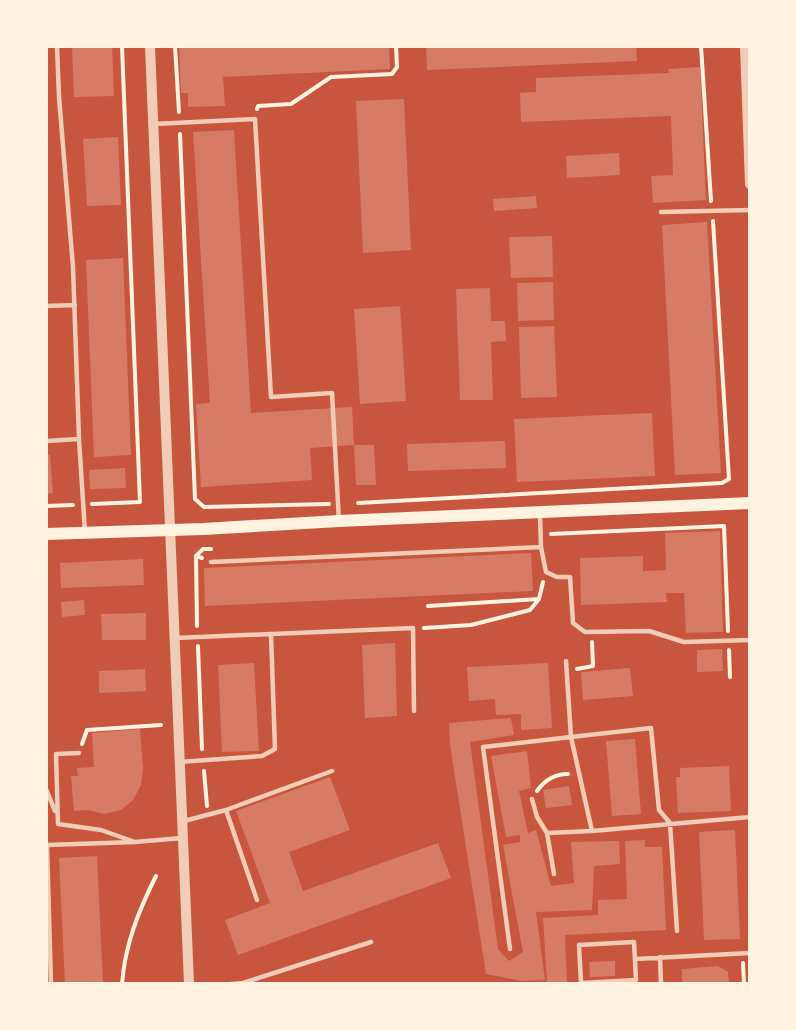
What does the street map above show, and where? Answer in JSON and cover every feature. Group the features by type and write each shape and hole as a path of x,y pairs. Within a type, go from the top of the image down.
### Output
{"main road":[{"path":"46,534 750,503"}],"street":[{"path":"150,46 189,984"},
{"path":"745,46 750,184"}],"lane":[{"path":"57,46 59,97 74,267 79,439 85,533"},
{"path":"154,124 255,118 272,397 332,393 339,521"},
{"path":"661,213 750,210"},
{"path":"46,306 75,305"},
{"path":"46,441 79,439"},
{"path":"540,512 541,547 546,572 557,578 570,577 573,623 585,632 649,631 684,642 750,640"},
{"path":"211,562 541,547"},
{"path":"174,639 413,628 414,711"},
{"path":"179,762 262,756 275,749 271,634"},
{"path":"566,662 572,737 592,831"},
{"path":"510,949 483,747 651,728 659,810 670,823 677,931"},
{"path":"80,753 56,754 58,824 101,830 135,842"},
{"path":"182,822 226,810 332,771"},
{"path":"46,789 56,813"},
{"path":"532,799 537,817 547,833 554,874"},
{"path":"226,810 257,900"},
{"path":"547,833 750,818"},
{"path":"51,984 48,951 47,845 182,838"},
{"path":"231,984 243,983 371,942"},
{"path":"634,942 635,958 636,980 581,983 579,945 634,942"},
{"path":"635,958 750,953"},
{"path":"660,957 661,984"}],"path":[{"path":"46,506 140,502 122,46"},
{"path":"175,46 195,499 204,507 338,504 722,483 729,479 701,46"},
{"path":"255,118 258,106 291,104 331,77 392,74 397,67 396,46"},
{"path":"541,534 723,526 730,676"},
{"path":"202,760 196,556 211,562"},
{"path":"413,628 471,625 530,610 539,599 546,572"},
{"path":"428,606 539,599"},
{"path":"567,670 593,666 591,632"},
{"path":"80,753 87,730 161,725"},
{"path":"204,773 207,801"},
{"path":"532,799 543,782 563,774 580,774"},
{"path":"122,984 124,962 138,911 156,876"},
{"path":"743,954 744,984"}],"building":[{"path":"72,46 112,46 114,96 74,97"},
{"path":"179,46 389,46 390,69 223,77 225,106 188,107 188,93 181,93"},
{"path":"426,46 636,46 637,61 427,70"},
{"path":"700,67 706,200 653,203 651,176 673,175 671,116 521,122 520,93 536,92 536,78 669,73 668,69"},
{"path":"404,99 411,250 363,253 356,101"},
{"path":"234,130 251,413 352,407 354,445 310,448 312,480 201,487 196,404 210,403 193,132"},
{"path":"118,137 121,205 87,206 83,139"},
{"path":"619,153 620,175 567,178 566,156"},
{"path":"536,196 537,208 494,211 493,199"},
{"path":"707,222 721,473 675,475 662,225"},
{"path":"552,236 553,277 511,278 509,237"},
{"path":"123,258 131,455 94,457 86,260"},
{"path":"553,282 554,320 518,321 517,283"},
{"path":"490,288 491,321 505,321 506,341 491,342 493,400 460,400 456,289"},
{"path":"400,306 406,401 360,404 354,309"},
{"path":"554,326 557,397 521,398 519,327"},
{"path":"652,413 655,476 517,482 514,419"},
{"path":"505,441 506,468 408,471 407,444"},
{"path":"354,445 374,445 376,485 356,485"},
{"path":"46,455 50,455 53,493 46,494"},
{"path":"125,468 126,488 90,489 89,470"},
{"path":"720,531 723,632 686,633 684,593 666,593 667,602 581,605 580,558 643,556 643,571 666,570 665,533"},
{"path":"531,553 533,591 205,606 204,568"},
{"path":"143,559 144,585 61,588 60,563"},
{"path":"84,600 85,615 62,617 61,602"},
{"path":"146,613 146,640 102,640 101,614"},
{"path":"395,643 397,716 365,718 362,645"},
{"path":"722,649 723,671 697,672 697,650"},
{"path":"254,663 259,751 222,752 218,665"},
{"path":"548,663 552,728 521,730 521,714 496,715 495,699 469,701 467,667"},
{"path":"630,668 633,696 583,700 581,672"},
{"path":"145,669 146,691 99,693 99,671"},
{"path":"511,718 514,735 470,742 498,949 509,961 523,952 503,845 520,842 520,835 506,837 491,756 527,751 531,788 519,791 528,833 536,830 551,886 574,883 571,842 619,841 620,864 594,866 592,910 536,912 545,980 522,981 486,974 450,745 449,723"},
{"path":"140,729 143,768 141,785 133,800 121,810 104,814 88,810 74,811 71,776 78,776 77,768 94,767 92,733"},
{"path":"635,739 641,814 612,816 606,741"},
{"path":"729,766 731,811 678,813 676,777 680,777 680,768"},
{"path":"330,777 350,830 289,852 303,891 438,843 451,878 238,955 225,920 270,903 236,811"},
{"path":"569,786 572,805 546,808 543,790"},
{"path":"735,830 740,939 704,940 699,832"},
{"path":"645,840 645,847 662,847 666,930 565,935 567,984 547,984 543,918 598,915 598,900 627,899 625,841"},
{"path":"97,856 103,984 65,984 59,858"},
{"path":"615,961 615,976 590,977 589,962"},
{"path":"718,966 728,972 729,984 682,984 682,969"}]}
